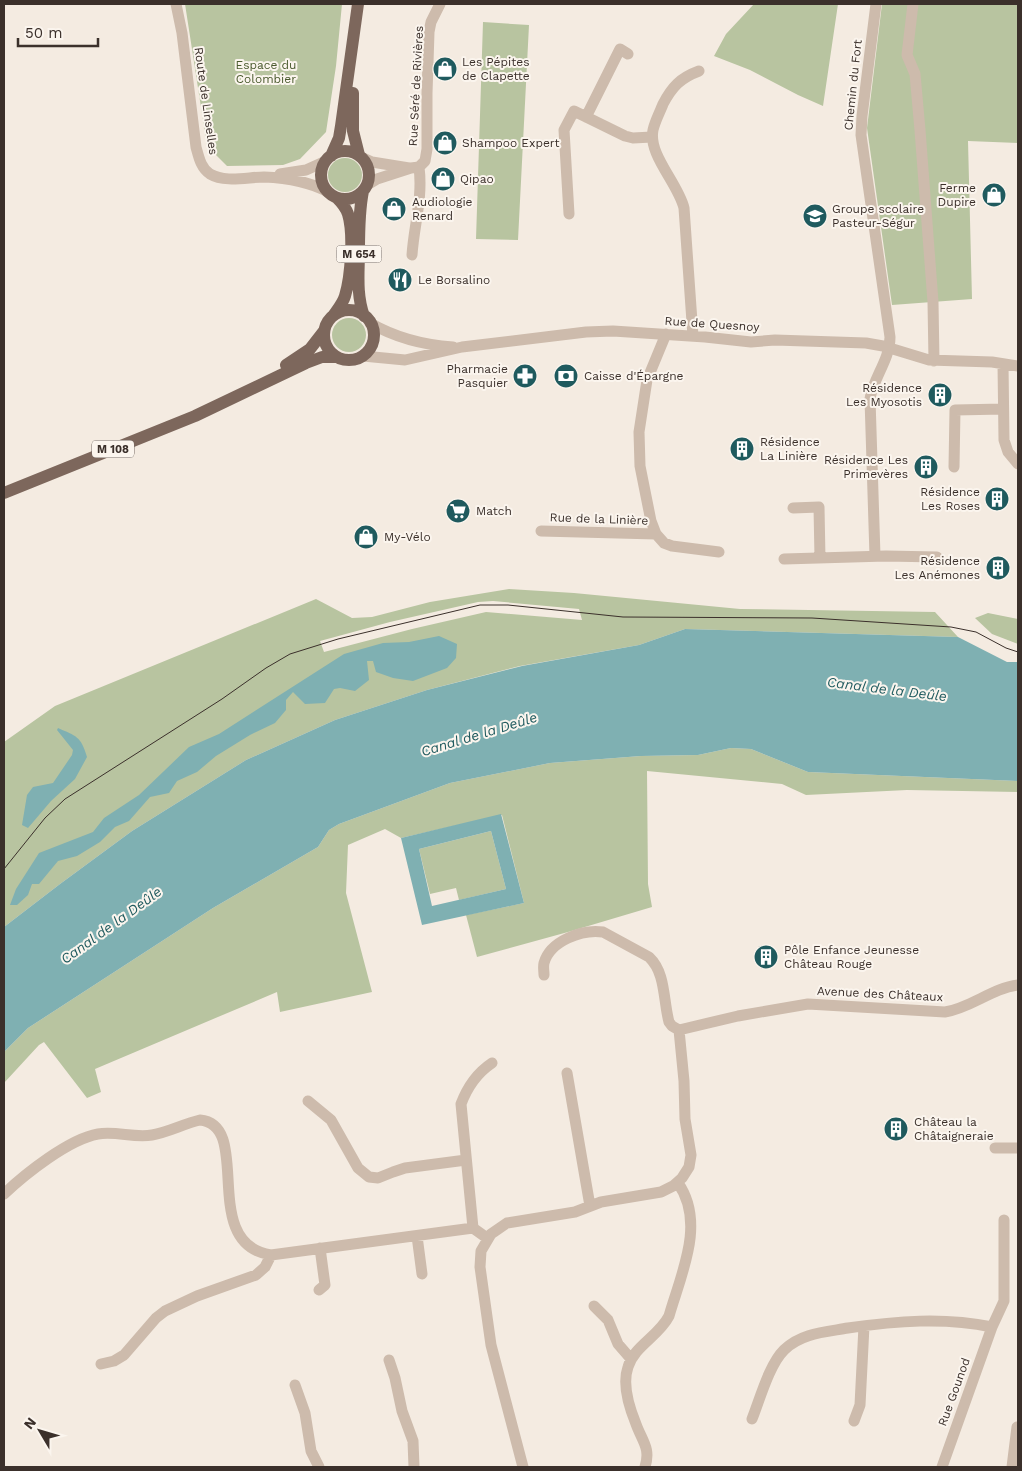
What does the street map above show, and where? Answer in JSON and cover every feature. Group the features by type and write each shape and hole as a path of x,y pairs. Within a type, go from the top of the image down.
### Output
{"main road":[{"path":"354,43 352,130 361,157 369,171 365,188 352,198 333,195 323,185 321,170 340,134 358,4"},
{"path":"328,158 345,151 361,157"},
{"name":"M 654","path":"365,188 360,206 358,285 360,302 367,319"},
{"name":"M 654","path":"333,195 344,207 348,216 350,251 348,284 345,296 333,316"},
{"path":"347,310 355,311 367,319 374,333 369,350 363,356 349,360 336,357 326,346 324,331 327,323 333,316 347,310"},
{"name":"M 108","path":"221,403 307,351 324,331"},
{"name":"M 108","path":"4,493 195,416 306,363 322,357 336,357"}],"street":[{"name":"Route de Linselles","path":"176,4 182,33 196,147 201,164 209,174 228,178 265,177 302,181 333,195"},
{"name":"Rue Séré de Rivières","path":"412,256 413,235 418,214 420,180 415,168 424,163 426,153 426,93 430,27 440,4"},
{"name":"Chemin du Fort","path":"876,4 861,129 890,337 889,347"},
{"path":"913,4 907,56 915,74 933,302 934,361"},
{"path":"586,117 620,49 628,54"},
{"path":"693,336 684,208 680,196 657,154 652,137 655,124 673,86 686,76 699,71"},
{"path":"569,214 564,130 574,111 625,136 633,138 652,137"},
{"path":"361,157 372,162 415,168"},
{"name":"Route de Linselles","path":"265,177 306,170 328,158"},
{"path":"365,188 378,179 415,168"},
{"name":"Rue de Quesnoy","path":"367,319 390,333 417,342 462,347"},
{"name":"Rue de Quesnoy","path":"363,356 405,360 462,347 605,331 693,336 751,342 775,340 866,343 889,347 934,361 1018,366"},
{"name":"Rue de la Linière","path":"666,334 647,380 639,432 641,473 651,521 656,534 661,541 668,545 719,552"},
{"path":"876,556 870,400 872,389 889,347"},
{"path":"1003,364 1003,430 1006,447 1018,464"},
{"path":"954,467 955,410 1003,409"},
{"path":"793,508 818,507 820,558"},
{"name":"Rue de la Linière","path":"541,531 656,534"},
{"path":"784,559 876,556 937,557"},
{"path":"523,1467 502,1390 487,1324 480,1261 482,1250 488,1238 498,1228 507,1223 575,1212 601,1202 661,1192 678,1182 689,1167 691,1155 686,1119 679,1030 669,1022 660,973 654,961 603,932 586,932 560,942 548,954 544,964 544,975"},
{"name":"Avenue des Châteaux","path":"679,1030 738,1016 808,1004 945,1012 964,1007 996,991 1018,985"},
{"path":"473,1228 461,1104 472,1081 489,1062"},
{"path":"568,1073 590,1206"},
{"path":"308,1100 331,1120 358,1168 369,1178 378,1178 405,1168 466,1160"},
{"path":"4,1194 37,1166 60,1151 89,1137 105,1134 149,1136 172,1130 194,1121 205,1120 213,1125 223,1137 231,1214 238,1233 251,1247 263,1253 271,1255 473,1228 488,1238"},
{"path":"995,1148 1018,1148"},
{"path":"645,1467 648,1452 636,1424 627,1390 626,1372 631,1359 665,1324 669,1316 689,1246 692,1230 690,1208 686,1194 678,1182"},
{"name":"Rue Gounod","path":"942,1467 992,1327 1004,1301 1004,1220"},
{"path":"417,1236 422,1274"},
{"path":"319,1290 325,1285 320,1248"},
{"path":"101,1364 124,1355 156,1318 165,1311 197,1296 256,1275 265,1267 271,1255"},
{"path":"594,1306 608,1320 618,1344 631,1359"},
{"path":"752,1419 779,1355 787,1347 812,1334 893,1322 966,1322 992,1327"},
{"path":"854,1421 860,1405 864,1326"},
{"path":"389,1360 402,1411 413,1441 414,1467"},
{"path":"295,1385 305,1413 311,1451 319,1467"},
{"path":"1012,1467 1017,1428"}],"green space":[{"name":"Espace du Colombier","path":"185,4 342,4 336,66 326,132 300,159 283,165 227,166 207,146"},
{"path":"754,4 838,4 823,106 750,70 714,56 726,34"},
{"path":"882,4 1018,4 1018,143 968,141 972,299 892,305 867,128"},
{"path":"483,22 529,25 518,240 476,239"},
{"path":"345,158 357,163 362,175 357,187 345,192 333,187 328,175 333,163"},
{"path":"349,318 356,319 361,323 365,328 365,342 361,347 356,351 349,352 342,351 337,347 333,342 332,335 333,328 337,323 342,319"},
{"path":"509,589 574,593 740,609 935,612 958,637 685,629 639,645 520,666 427,690 335,720 246,760 132,831 4,927 4,742 55,706 316,599 352,618 372,617 430,602","holes":["493,601 579,609 582,620 486,612 324,652 320,641 390,622 478,602"]},
{"path":"988,613 1018,619 1018,644 992,634 975,618"},
{"path":"731,748 751,749 808,772 1018,781 1018,792 907,790 806,795 782,784 647,771 648,884 652,907 477,957 466,915 524,903 502,815 401,838 385,829 348,845 346,893 372,992 280,1012 277,992 95,1069 101,1092 87,1098 44,1042 4,1083 4,1052 28,1028 213,908 318,847 329,830 339,824 450,783 550,763 641,756 698,755"},
{"path":"491,831 506,889 459,900 456,888 430,894 419,849"}],"water":[{"name":"Canal de la Deûle","path":"685,629 958,637 1007,662 1018,662 1018,781 808,772 751,749 731,748 698,755 641,756 550,763 450,783 339,824 329,830 318,847 213,908 28,1028 4,1052 4,927 132,831 246,760 335,720 427,690 522,666 639,645"},
{"path":"439,636 457,644 456,658 447,668 413,681 393,678 376,672 373,661 367,661 369,680 355,691 340,688 334,689 325,703 305,704 293,692 286,700 286,710 275,723 250,735 216,756 197,772 177,781 169,793 150,797 129,821 115,827 100,842 77,856 58,861 39,884 32,884 28,895 17,905 10,905 16,889 39,853 93,832 104,818 139,795 189,747 219,734 344,654 383,643 409,642"},
{"path":"58,728 80,741 87,757 75,779 51,801 28,828 22,825 27,795 33,787 53,783 72,755 73,750 57,730"},
{"path":"501,814 524,903 422,925 401,838","holes":["491,831 506,889 432,906 419,849"]}],"tram line":[{"path":"4,869 45,818 65,799 290,654 338,639 480,605 508,605 623,617 812,618 951,627 976,632 1006,648 1018,652"}],"place":[{"name":"Les Pépites de Clapette","path":"445,69"},
{"name":"Shampoo Expert","path":"445,143"},
{"name":"Qipao","path":"443,179"},
{"name":"Ferme Dupire","path":"994,195"},
{"name":"Audiologie Renard","path":"394,209"},
{"name":"Groupe scolaire Pasteur-Ségur","path":"815,216"},
{"name":"Le Borsalino","path":"400,280"},
{"name":"Pharmacie Pasquier","path":"525,376"},
{"name":"Caisse d'Épargne","path":"566,376"},
{"name":"Résidence Les Myosotis","path":"940,395"},
{"name":"Résidence La Linière","path":"742,449"},
{"name":"Résidence Les Primevères","path":"926,467"},
{"name":"Résidence Les Roses","path":"997,499"},
{"name":"Match","path":"458,511"},
{"name":"My-Vélo","path":"366,537"},
{"name":"Résidence Les Anémones","path":"998,568"},
{"name":"Pôle Enfance Jeunesse Château Rouge","path":"766,957"},
{"name":"Château la Châtaigneraie","path":"896,1129"}]}
